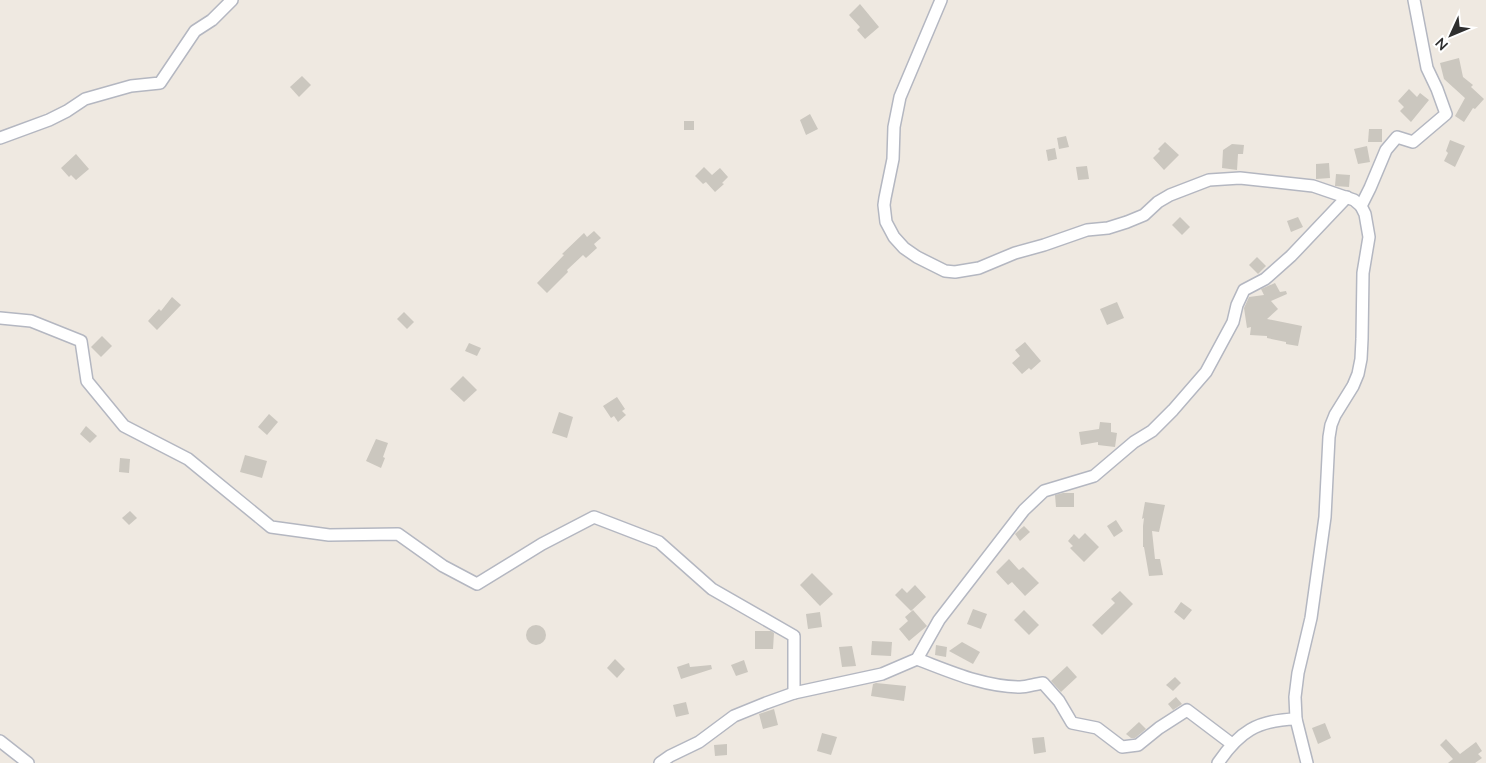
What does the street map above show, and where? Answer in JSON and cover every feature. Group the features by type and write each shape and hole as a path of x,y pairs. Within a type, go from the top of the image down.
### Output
{"street":[{"path":"0,138 49,120 85,99 131,86 160,84 194,32 212,20 232,0"},
{"path":"941,0 900,97 894,127 893,159 884,205 886,222 898,243 917,257 939,269 955,272 979,268 1014,253 1087,230 1108,228 1127,222 1144,215 1158,202 1209,180 1240,178 1313,186 1347,197 1361,206 1365,214 1369,237 1363,273 1361,359 1353,386 1331,425 1325,517 1311,618 1295,697 1296,719 1307,763"},
{"path":"1361,206 1386,150 1398,137 1413,142 1446,114 1427,68 1414,0"},
{"path":"660,763 698,742 734,716 766,703 794,693 882,674 917,659 939,620 1024,510 1044,490 1094,476 1134,442 1152,430 1173,410 1206,372 1233,322 1237,305 1244,290 1266,279 1291,256 1347,197"},
{"path":"0,318 32,321 81,341 87,381 124,426 188,460 271,527 329,535 398,534 443,566 477,584 542,544 594,517 659,542 712,589 794,636 794,693"},
{"path":"917,659 995,684 1021,687 1043,683 1059,701 1072,724 1097,728 1122,748 1138,745 1186,710 1232,744"},
{"path":"1218,763 1232,744 1247,731 1258,725 1277,720 1296,719"},
{"path":"0,741 28,763"}],"building":[{"path":"860,4 879,27 865,39 857,30 860,27 849,15"},
{"path":"1459,58 1463,77 1473,85 1471,87 1484,99 1475,109 1473,108 1464,122 1455,116 1465,98 1444,79 1440,63"},
{"path":"302,76 311,85 299,97 290,87"},
{"path":"1409,89 1417,97 1420,93 1429,100 1411,122 1400,111 1404,107 1398,101"},
{"path":"810,114 818,129 806,135 800,120"},
{"path":"684,121 694,121 694,130 684,130"},
{"path":"1369,129 1382,129 1382,142 1368,142"},
{"path":"1066,136 1069,147 1059,149 1057,138"},
{"path":"1450,140 1465,146 1455,167 1444,161 1448,153 1446,151"},
{"path":"1165,142 1179,155 1164,170 1153,158"},
{"path":"1232,144 1244,145 1243,154 1238,154 1237,170 1222,168 1223,150"},
{"path":"1367,146 1370,162 1358,164 1354,149"},
{"path":"1055,148 1057,159 1048,161 1046,150"},
{"path":"76,154 89,169 76,180 71,175 69,177 61,168"},
{"path":"1329,163 1330,178 1316,179 1316,164"},
{"path":"1087,166 1089,179 1078,180 1076,167"},
{"path":"704,167 712,175 720,168 728,177 722,183 724,184 715,192 706,182 703,184 695,176"},
{"path":"1336,174 1350,175 1349,187 1335,186"},
{"path":"1180,217 1190,227 1182,235 1172,225"},
{"path":"1298,217 1303,227 1291,232 1287,221"},
{"path":"594,231 601,238 594,244 597,248 586,258 583,255 547,293 537,283 564,255 562,254 584,233 587,237"},
{"path":"1257,257 1266,266 1258,274 1249,265"},
{"path":"1275,283 1280,292 1286,291 1287,294 1271,301 1278,309 1267,319 1302,326 1298,346 1267,338 1267,336 1250,335 1251,327 1247,328 1244,308 1249,297 1264,295 1261,289"},
{"path":"172,297 181,305 157,330 148,321 159,309 161,311"},
{"path":"1117,302 1124,318 1107,325 1100,309"},
{"path":"404,312 414,322 407,329 397,319"},
{"path":"102,336 112,346 101,357 91,347"},
{"path":"1025,342 1041,361 1031,370 1029,368 1022,374 1012,363 1020,356 1015,350"},
{"path":"469,343 481,348 477,356 465,351"},
{"path":"463,376 477,390 464,402 450,389"},
{"path":"617,397 625,409 622,411 626,415 618,422 614,416 611,418 603,406"},
{"path":"559,412 573,417 567,438 552,433"},
{"path":"269,414 278,422 267,435 258,427"},
{"path":"1100,422 1111,423 1111,432 1117,433 1115,447 1098,445 1098,442 1081,445 1079,432 1099,429"},
{"path":"86,426 97,436 90,443 80,434"},
{"path":"376,439 388,443 381,468 366,461"},
{"path":"245,455 267,461 262,478 240,472"},
{"path":"120,458 130,459 129,473 119,472"},
{"path":"1074,493 1074,507 1056,507 1055,495"},
{"path":"1145,502 1165,505 1159,532 1152,531 1155,559 1160,559 1163,575 1149,576 1143,547 1144,518 1142,519"},
{"path":"130,511 137,518 129,525 122,518"},
{"path":"1116,520 1123,531 1114,537 1107,526"},
{"path":"1024,526 1030,532 1020,541 1015,534"},
{"path":"1085,533 1099,547 1084,562 1070,548 1073,546 1068,541 1074,534 1079,539"},
{"path":"1009,559 1019,570 1023,567 1039,583 1025,596 1012,582 1008,585 996,572"},
{"path":"812,573 833,594 820,606 800,585"},
{"path":"915,585 926,597 911,611 895,595 902,588 907,593"},
{"path":"1120,591 1133,604 1102,635 1092,625 1115,603 1111,599"},
{"path":"1181,602 1192,610 1184,620 1174,612"},
{"path":"973,609 987,614 981,629 967,624"},
{"path":"913,610 927,626 909,641 899,629 908,621 905,617"},
{"path":"1024,610 1039,625 1029,635 1014,620"},
{"path":"820,612 822,627 808,629 806,614"},
{"path":"536,625 543,628 546,635 543,642 536,645 529,642 526,635 529,628"},
{"path":"755,631 771,631 774,633 773,649 755,649"},
{"path":"872,641 892,642 891,656 871,655"},
{"path":"962,642 980,652 973,664 949,651"},
{"path":"936,645 947,647 946,657 935,655"},
{"path":"852,646 856,666 842,667 839,647"},
{"path":"615,659 625,669 617,678 607,668"},
{"path":"744,660 748,672 736,676 731,665"},
{"path":"689,663 690,667 711,665 712,669 681,679 677,667"},
{"path":"1067,666 1077,677 1061,692 1051,681"},
{"path":"1175,677 1181,683 1173,691 1166,685"},
{"path":"873,684 906,686 904,701 871,696"},
{"path":"1176,697 1182,704 1173,710 1168,704"},
{"path":"686,702 689,714 676,717 673,705"},
{"path":"774,709 778,725 763,729 759,714"},
{"path":"1139,722 1146,729 1135,738 1131,738 1126,734"},
{"path":"1325,723 1331,738 1318,744 1312,728"},
{"path":"822,733 837,737 831,755 817,751"},
{"path":"1044,737 1046,752 1034,754 1032,738"},
{"path":"1446,739 1460,754 1476,742 1482,751 1478,754 1482,758 1475,763 1448,763 1453,759 1440,745"},
{"path":"727,744 727,755 715,756 714,745"}]}
